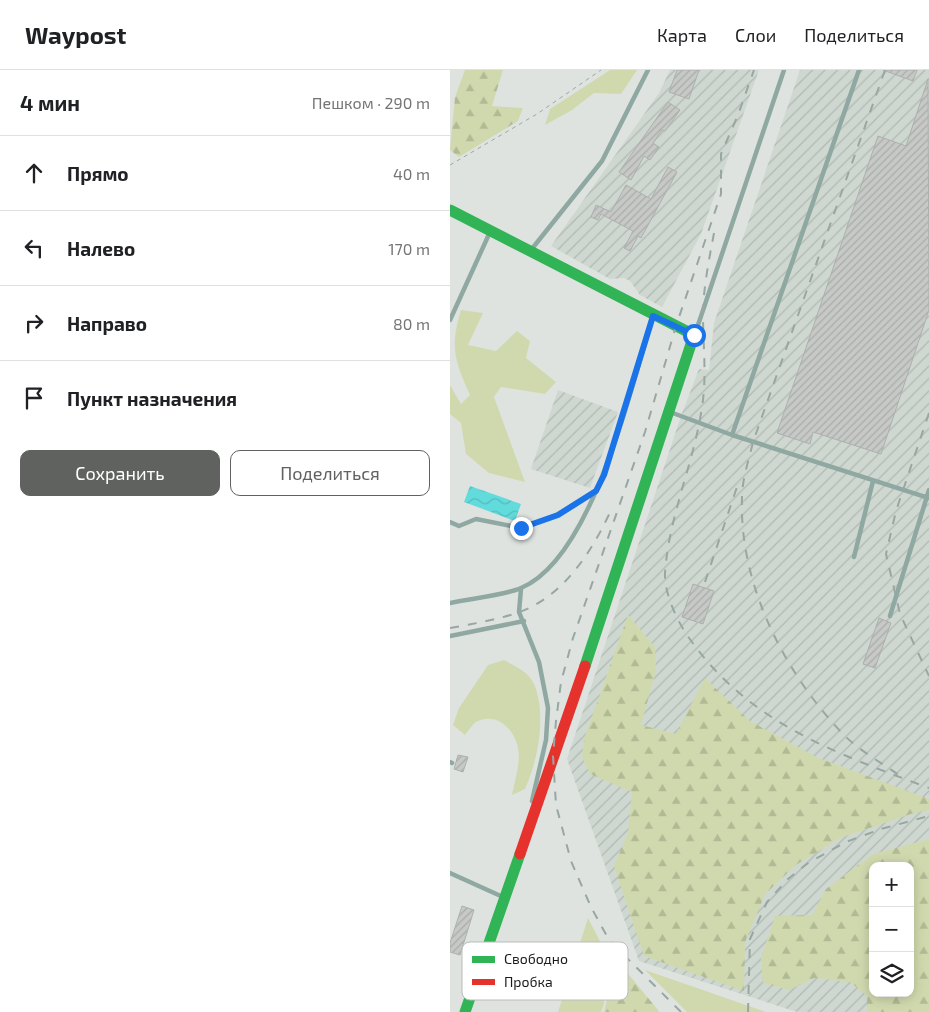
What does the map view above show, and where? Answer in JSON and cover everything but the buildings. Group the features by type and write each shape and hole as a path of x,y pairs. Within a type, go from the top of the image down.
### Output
{"street":[{"path":"450,210 653,316 694,335 614,581 488,942"},
{"path":"465,1012 469,1000"}],"lane":[{"path":"530,251 602,161 648,70"},
{"path":"694,335 784,70"},
{"path":"732,435 859,70"},
{"path":"450,320 490,230"},
{"path":"450,603 521,588 540,575 559,556 580,526 604,475 653,316"},
{"path":"669,411 732,435 928,498"},
{"path":"854,556 873,481"},
{"path":"890,616 929,490"},
{"path":"450,522 459,526 476,519 521,528 558,515 596,491"},
{"path":"521,588 519,612 539,662 548,708 546,740 527,830"},
{"path":"450,636 524,621"},
{"path":"450,873 503,897"}],"path":[{"path":"450,165 537,114 601,70"}],"shaded area":[{"path":"670,70 759,70 701,234 662,307 640,295 630,281 624,278 610,279 551,246 659,93"},
{"path":"800,70 929,70 929,1012 797,1012 639,961 567,759 681,416 699,369 709,370 714,323"},
{"path":"558,390 618,412 590,488 531,469"}],"green space":[{"path":"465,70 503,70 492,106 523,108 518,121 459,157 450,150 455,97"},
{"path":"610,70 637,70 621,94 594,93 572,110 545,125 550,109"},
{"path":"461,310 483,313 468,345 496,351 517,331 530,341 526,358 556,382 545,394 501,387 494,397 525,482 489,473 466,454 461,423 450,414 450,385 461,404 470,395 460,372 455,353 456,334"},
{"path":"628,615 655,647 656,671 641,725 676,734 705,678 750,721 816,757 929,799 929,810 911,814 840,838 796,865 765,894 745,942 744,991 644,956 614,866 628,833 632,792 590,774 582,757 584,739"},
{"path":"504,660 521,670 532,680 538,696 540,709 539,737 534,765 525,789 512,795 519,756 515,738 507,727 497,720 485,719 474,723 465,735 453,725 459,708 488,665"},
{"path":"929,839 929,1012 867,1012 867,996 850,982 814,978 789,990 763,983 761,958 775,916 812,915 826,889 873,854"},
{"path":"588,918 600,942 580,942"},
{"path":"645,970 766,1012 687,1012"},
{"path":"628,974 659,1012 604,1012 607,1000 628,1000"},
{"path":"562,1000 604,1000 601,1012 558,1012"}],"water":[{"path":"470,486 521,504 515,521 464,502"}],"railway":[{"path":"611,942 591,907 571,861 556,805 553,756 561,682 573,638 645,432 676,326 721,194 721,154 738,115 754,70"},
{"path":"885,70 753,442 744,477 742,498 743,530 748,562 757,594 769,625 784,655 801,683 842,733 903,778"},
{"path":"714,233 703,306 705,372 702,407 667,552 665,582 673,609 687,635 715,670 741,695 769,715 798,733 830,748 929,788"},
{"path":"929,413 896,511 886,554 900,614 929,676"},
{"path":"705,582 738,484"},
{"path":"450,628 517,613 534,606 549,596 563,584 586,555 612,508"},
{"path":"748,1012 750,939 767,902 788,879 808,863 846,842 881,829 929,816"},
{"path":"628,959 681,1012"}],"traffic: fast":[{"path":"450,210 694,335 585,666"},
{"path":"489,942 520,854"},
{"path":"465,1012 469,1000"}],"traffic: jam":[{"path":"520,854 585,666"}],"route":[{"path":"521,528 558,515 596,491 604,475 653,316 694,335"}]}
